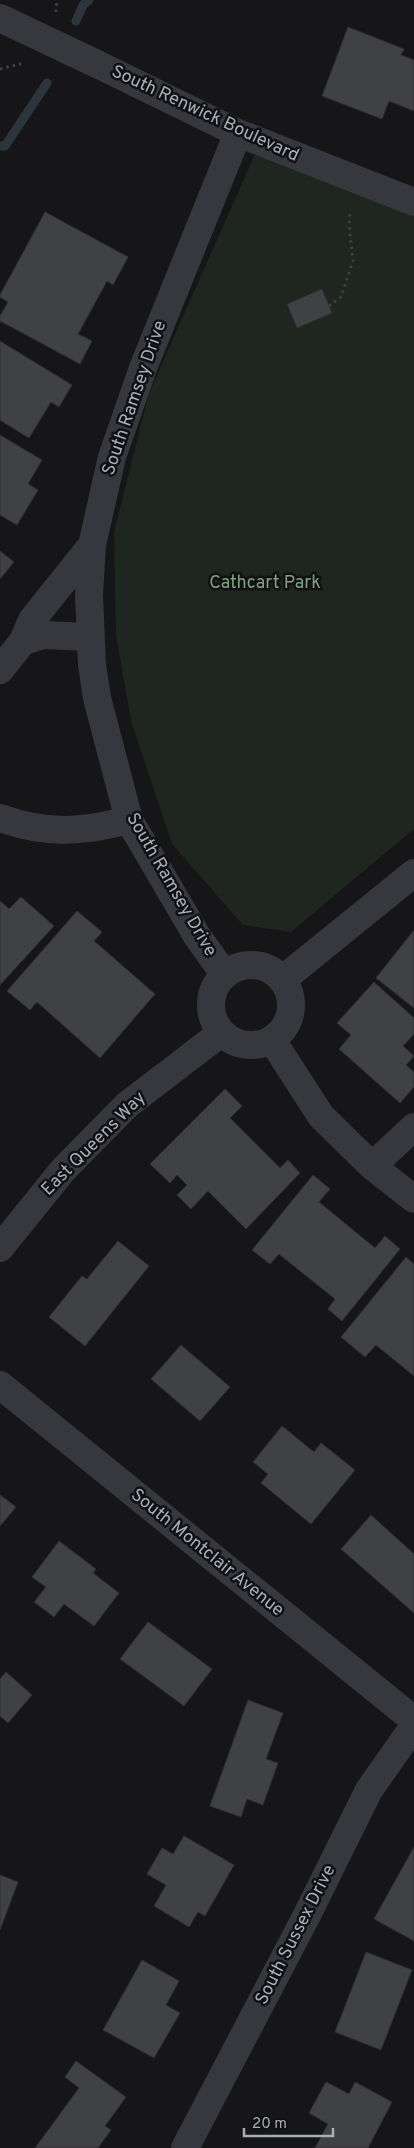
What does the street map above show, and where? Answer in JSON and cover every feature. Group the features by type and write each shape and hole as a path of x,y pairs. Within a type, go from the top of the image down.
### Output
{"street":[{"name":"South Renwick Boulevard","path":"0,18 238,133 414,202"},
{"name":"South Ramsey Drive","path":"225,975 197,936 129,820 97,698 90,637 89,595 92,546 112,457 143,368 238,133"},
{"path":"0,670 24,641 32,620 92,546"},
{"path":"24,641 43,635 90,637"},
{"path":"0,818 46,829 72,831 100,828 129,820"},
{"path":"282,980 414,873"},
{"path":"248,966 261,967 272,972 282,980 288,992 291,1005 289,1018 282,1030 272,1040 259,1044 245,1045 232,1041 221,1033 214,1022 211,1010 211,996 216,984 225,975 236,968 248,966"},
{"name":"East Queens Way","path":"0,1248 63,1170 128,1105 221,1033"},
{"path":"272,1040 321,1116 372,1166 414,1199"},
{"path":"372,1166 414,1126"},
{"name":"South Montclair Avenue","path":"0,1385 414,1720"},
{"name":"South Sussex Drive","path":"186,2148 307,1915 369,1790 414,1726"}],"path":[{"path":"0,69 28,61"},
{"path":"329,306 341,297 353,261 349,226 350,214"}],"green space":[{"name":"Cathcart Park","path":"256,152 414,206 414,829 291,932 243,925 172,844 131,721 116,635 114,532 149,393"}],"building":[{"path":"348,27 404,49 401,55 414,60 414,111 389,101 382,119 322,96"},
{"path":"45,212 128,257 113,285 107,281 78,334 92,341 80,364 0,321 0,316 8,302 0,297 0,295"},
{"path":"322,289 332,313 297,328 287,304"},
{"path":"0,341 72,385 59,407 51,402 29,438 0,420"},
{"path":"0,435 42,460 28,484 38,490 17,525 0,515"},
{"path":"0,551 14,562 0,579"},
{"path":"21,897 54,926 0,985 0,901 9,909"},
{"path":"77,911 102,932 94,941 155,994 100,1058 37,1002 30,1010 7,991"},
{"path":"414,930 414,1008 376,978"},
{"path":"374,982 414,1018 414,1034 403,1046 414,1056 406,1065 414,1072 414,1087 400,1103 339,1049 351,1035 337,1023"},
{"path":"225,1089 242,1106 230,1118 280,1168 288,1160 300,1173 246,1229 208,1191 191,1209 177,1195 187,1185 177,1175 170,1183 150,1164"},
{"path":"313,1175 330,1189 319,1202 375,1248 385,1236 400,1249 342,1321 328,1309 335,1299 279,1254 270,1264 252,1250"},
{"path":"118,1241 149,1266 85,1346 49,1317 82,1276 87,1279"},
{"path":"406,1257 414,1264 414,1376 376,1345 365,1357 341,1337"},
{"path":"181,1345 230,1387 200,1421 151,1379"},
{"path":"282,1426 314,1452 321,1443 355,1470 311,1524 261,1483 268,1474 253,1462"},
{"path":"0,1495 16,1507 0,1526"},
{"path":"371,1515 414,1554 414,1613 341,1549"},
{"path":"59,1541 96,1569 93,1573 119,1593 94,1626 64,1604 54,1617 34,1602 46,1587 32,1577"},
{"path":"148,1622 212,1669 184,1706 120,1659"},
{"path":"6,1672 32,1695 8,1723 0,1716 0,1679"},
{"path":"248,1700 283,1713 266,1759 278,1763 263,1805 247,1799 241,1817 210,1806"},
{"path":"184,1836 234,1865 205,1916 198,1912 189,1927 154,1906 166,1885 147,1874 162,1848 173,1854"},
{"path":"414,1847 414,1941 374,1919"},
{"path":"0,1875 18,1882 0,1930"},
{"path":"366,1952 412,1970 381,2050 335,2032"},
{"path":"142,1960 179,1981 166,2005 180,2013 154,2058 103,2030"},
{"path":"76,2061 126,2097 105,2126 111,2130 98,2148 35,2148 79,2088 65,2077"},
{"path":"326,2082 349,2094 355,2082 392,2102 368,2148 315,2148 328,2124 309,2113"}],"waterway":[{"path":"76,21 83,5 89,0"},
{"path":"0,146 5,146 47,83"}]}
